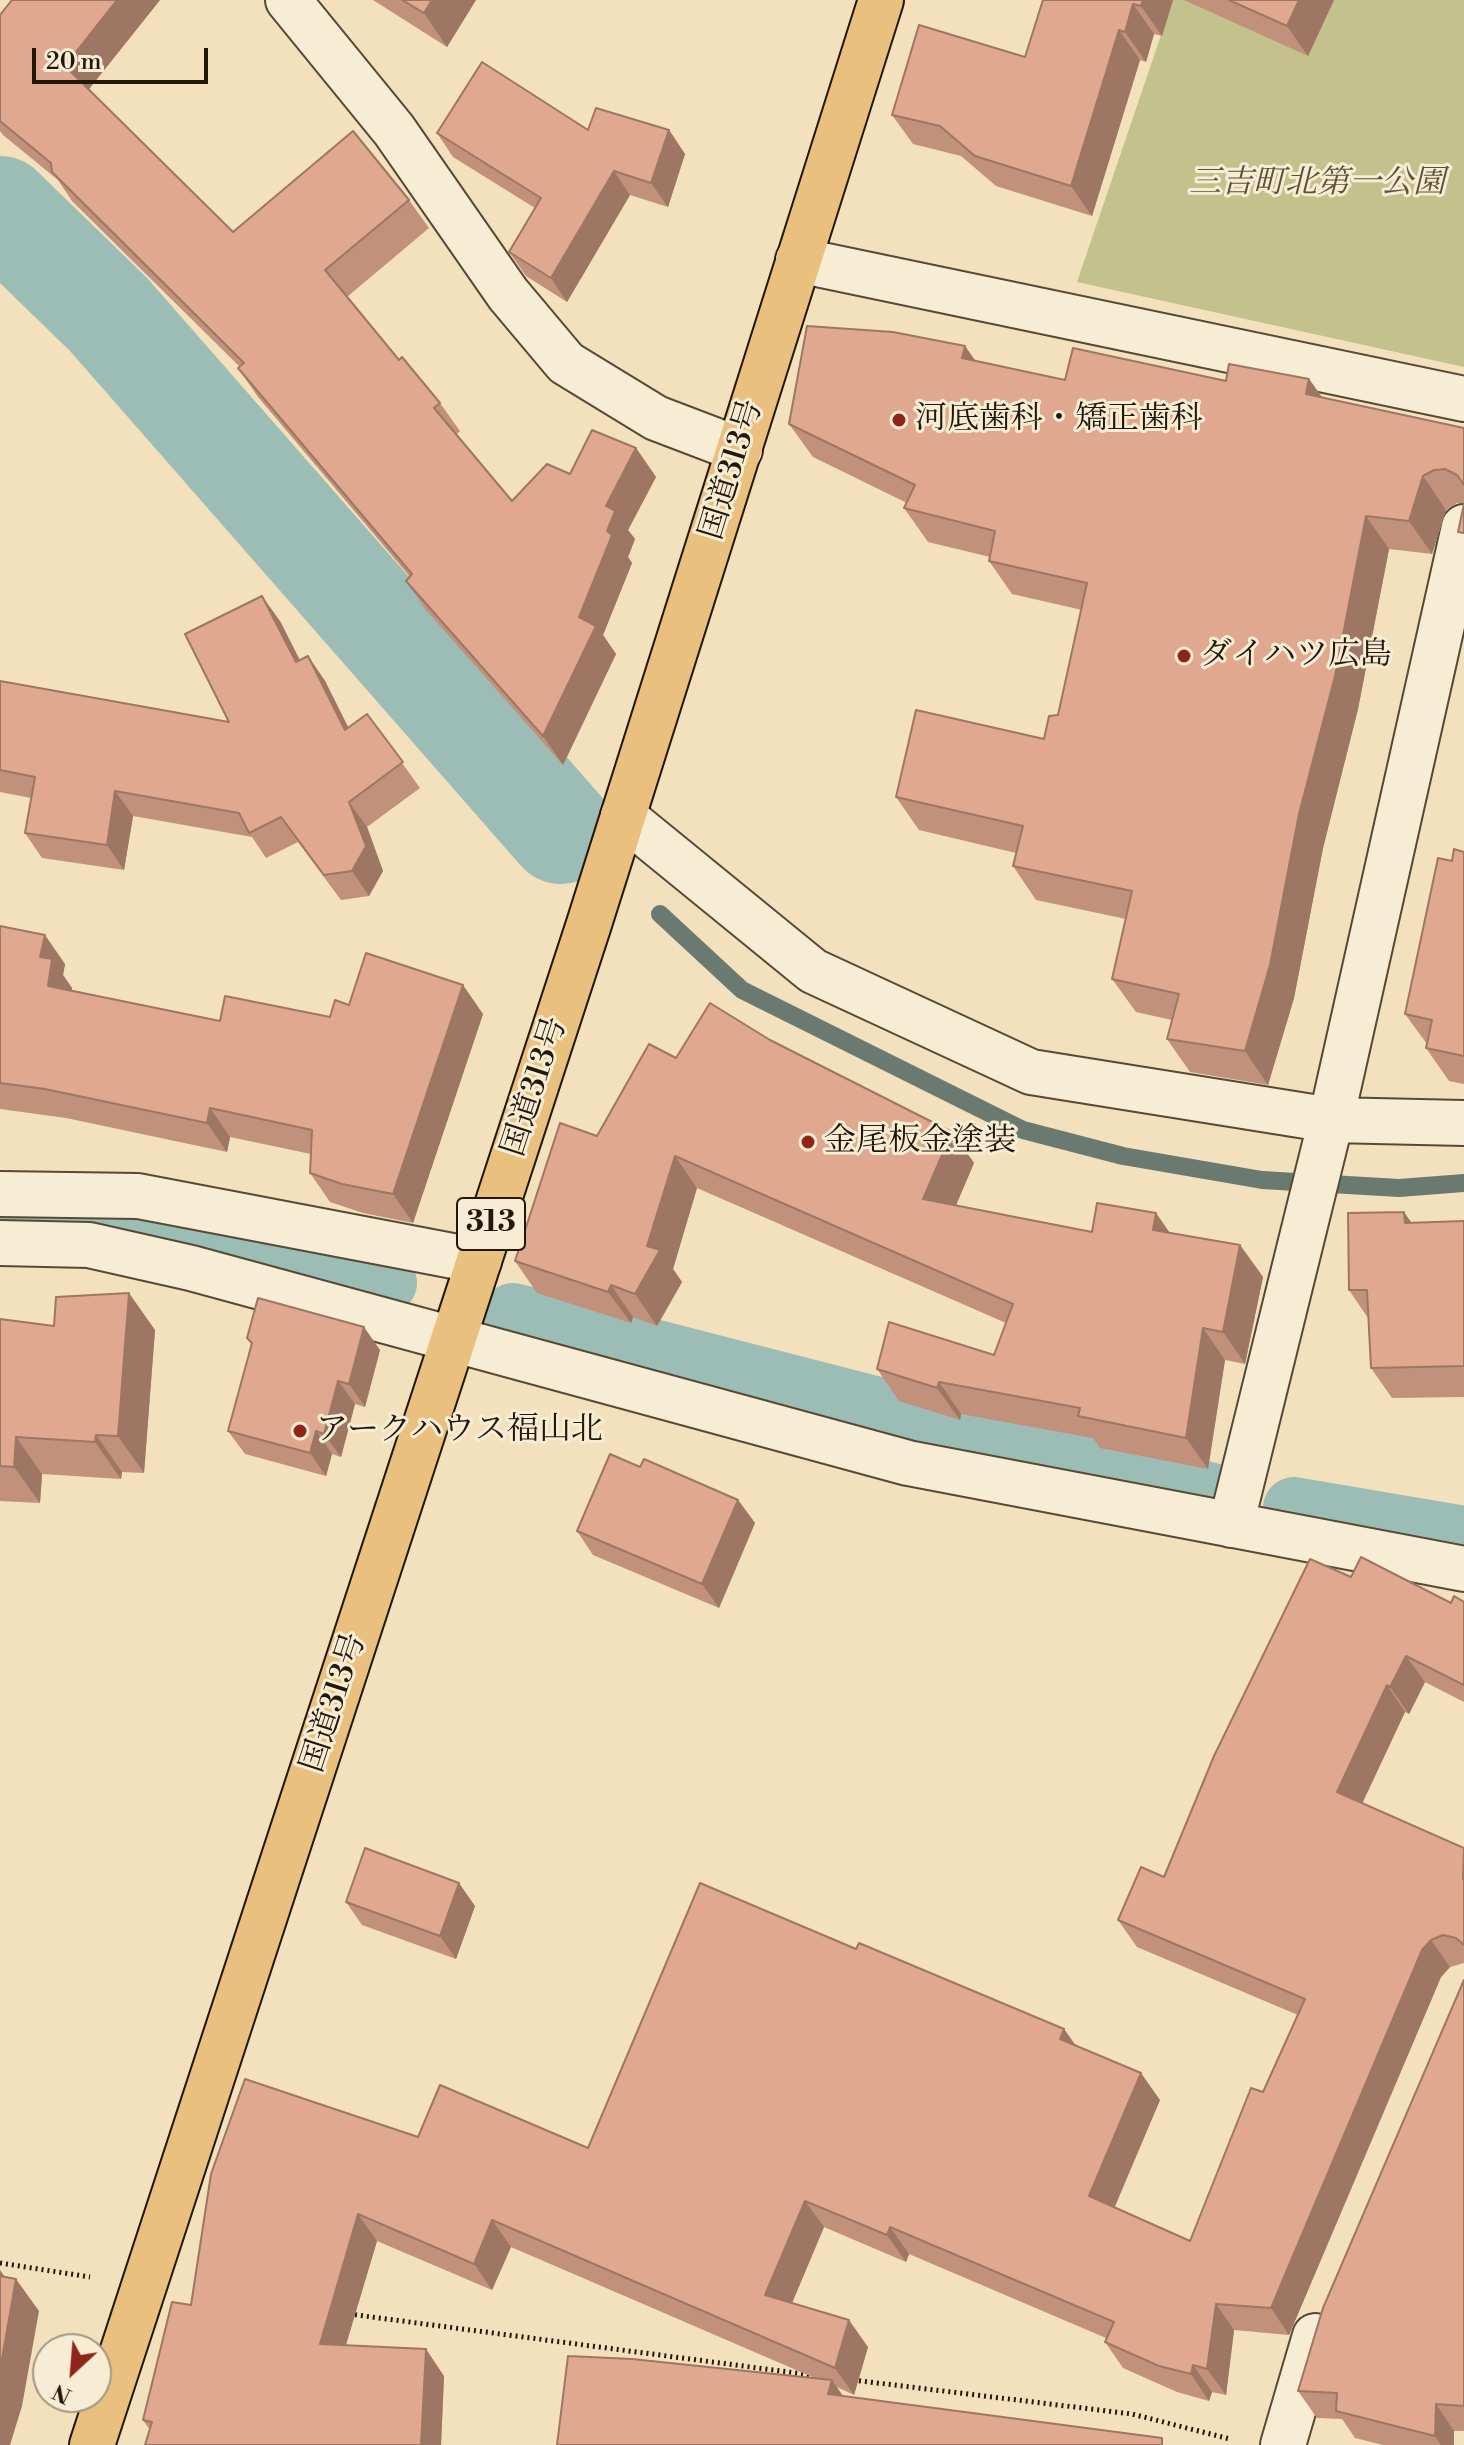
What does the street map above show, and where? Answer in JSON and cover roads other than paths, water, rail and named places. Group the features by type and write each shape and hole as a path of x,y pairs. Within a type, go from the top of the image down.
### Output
{"highway":[{"name":"国道313号","path":"92,2445 454,1341 881,0"}],"street":[{"path":"288,0 394,130 508,294 566,363 656,418 740,450"},
{"path":"798,260 1464,399"},
{"path":"1231,1525 1328,1131 1464,527"},
{"path":"623,816 813,971 1031,1072 1328,1131 1464,1123"},
{"path":"0,1194 138,1196 479,1261"},
{"path":"0,1243 89,1245 191,1268 908,1463 1464,1569"},
{"path":"1283,2445 1318,2326 1330,2298"}],"waterway":[{"path":"0,209 109,315 561,831"},
{"path":"660,914 742,990 1023,1130 1123,1156 1262,1180 1399,1188 1464,1183"},
{"path":"0,1218 142,1223 386,1283"},
{"path":"513,1314 1216,1495"},
{"path":"1294,1508 1464,1537"}],"place":[{"name":"河底歯科・矯正歯科","path":"899,420"},
{"name":"ダイハツ広島","path":"1184,656"},
{"name":"金尾板金塗装","path":"808,1142"},
{"name":"アークハウス福山北","path":"300,1431"}],"park label":[{"name":"三吉町北第一公園","path":"1317,184"}]}
